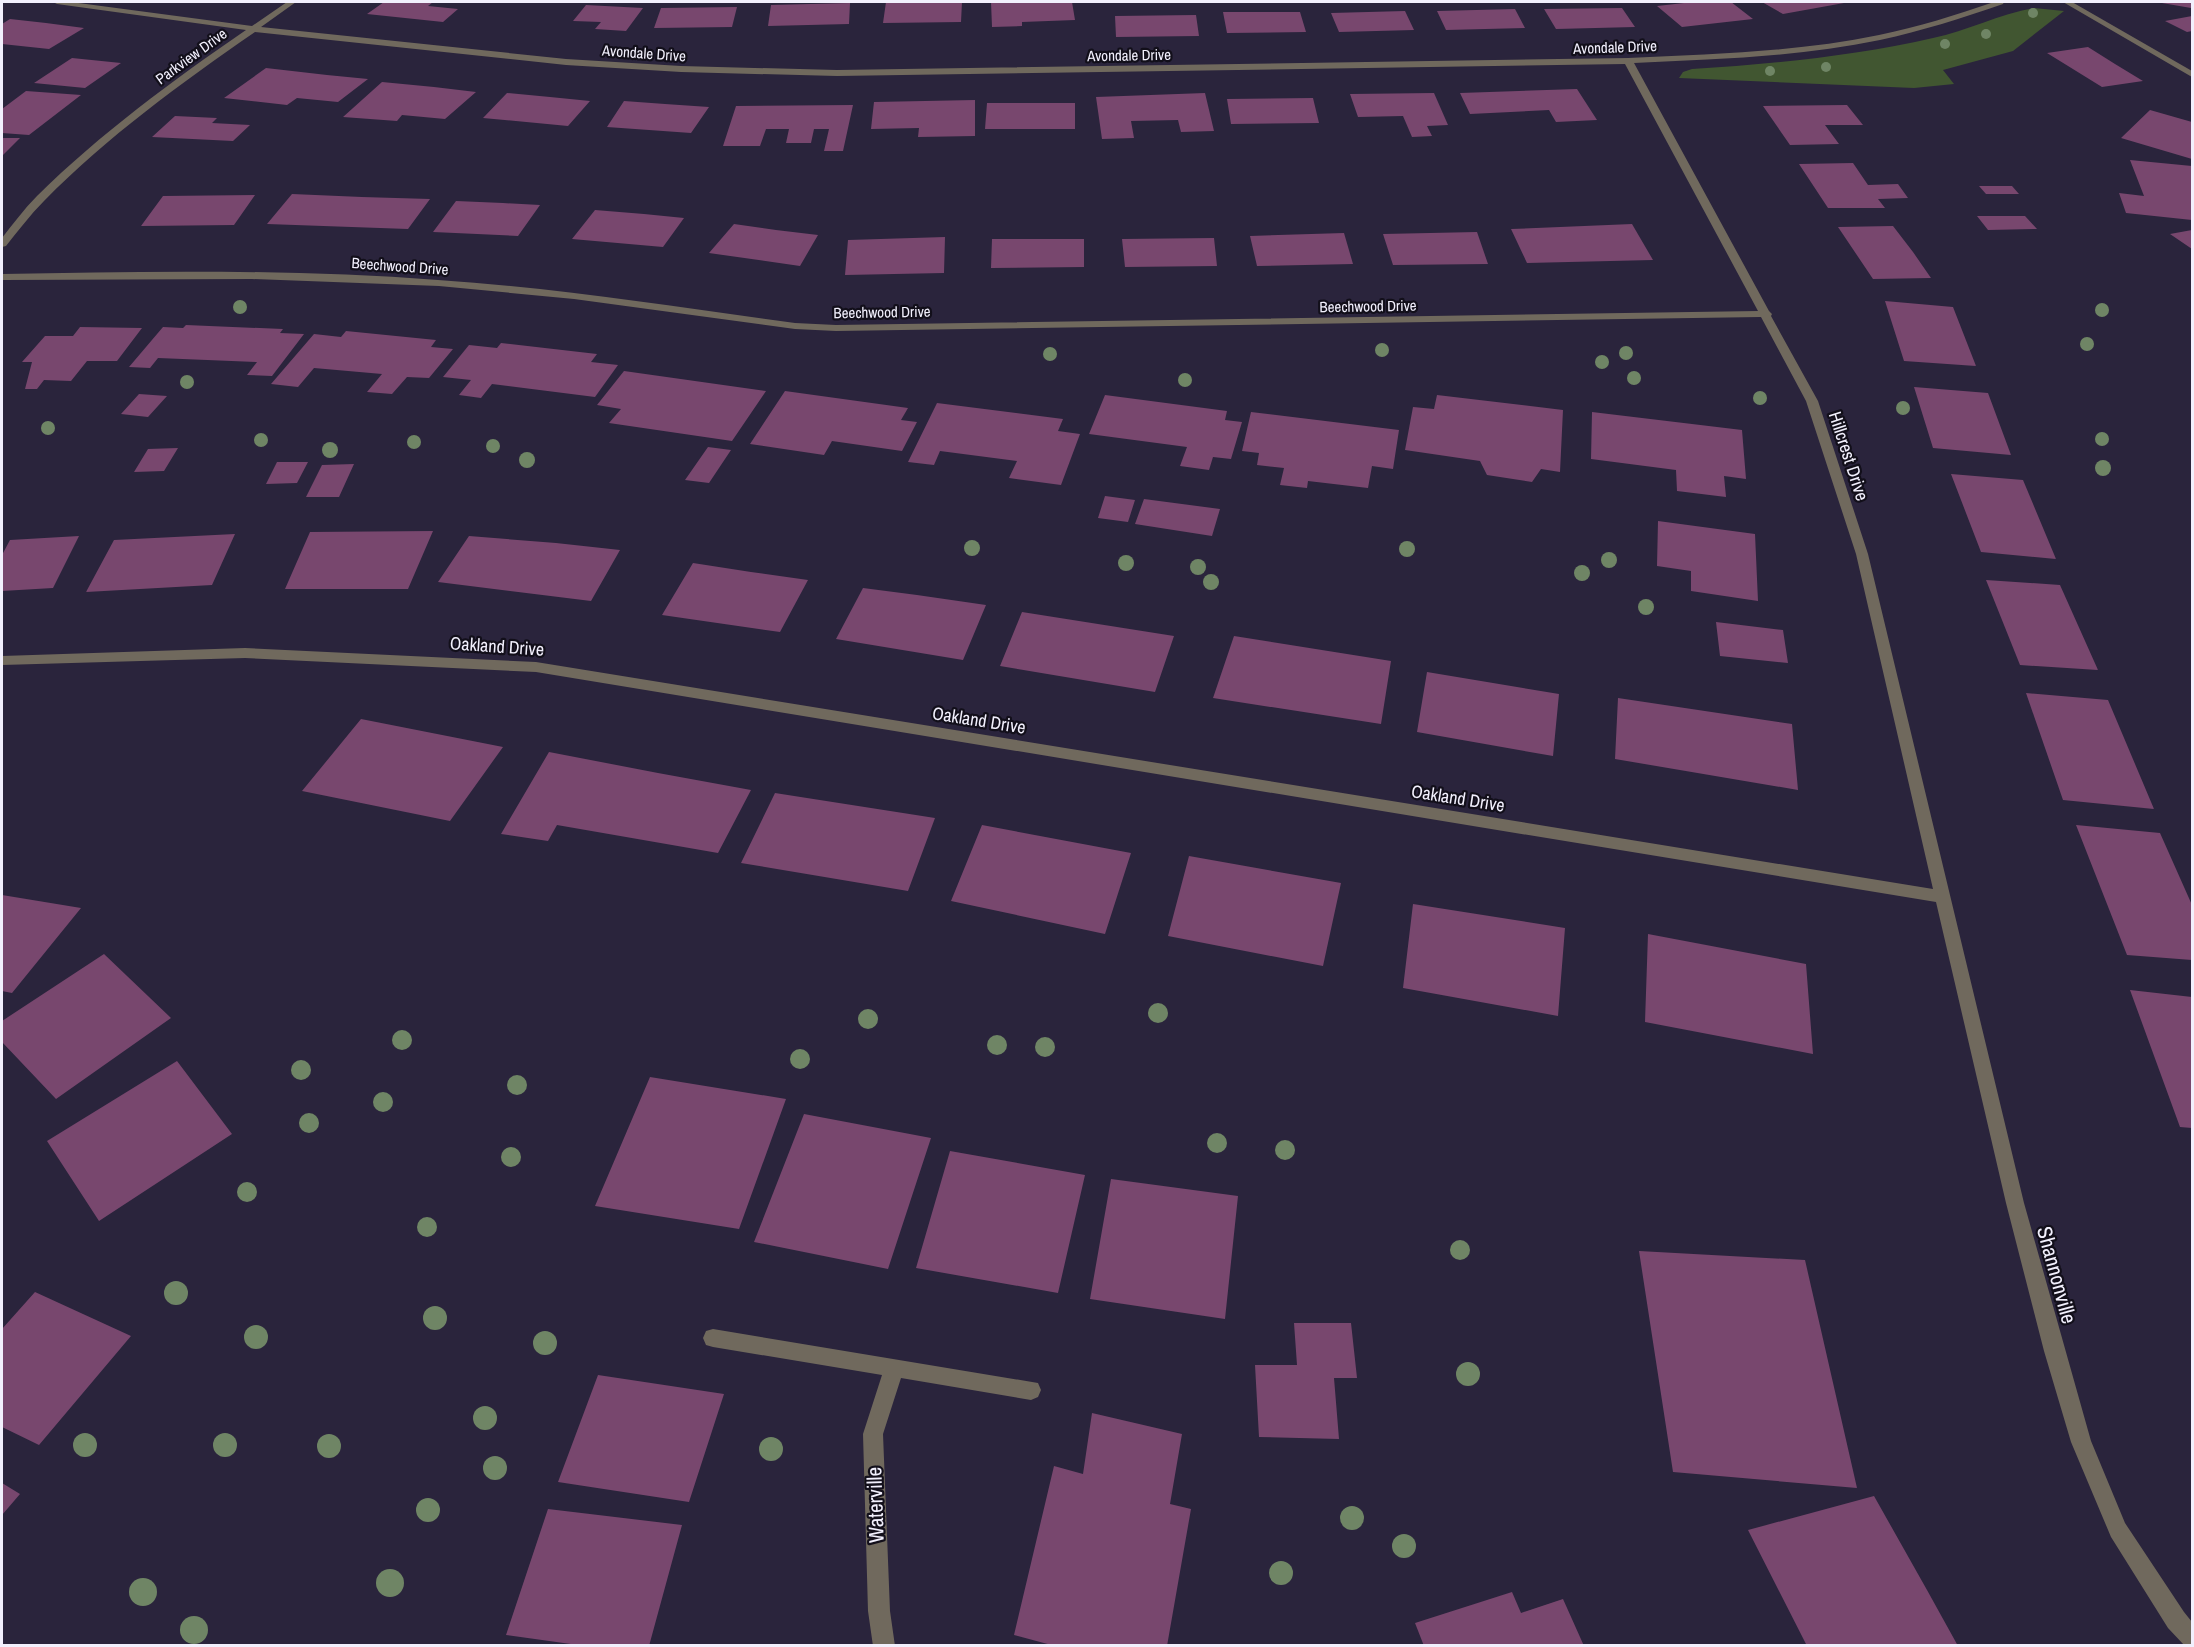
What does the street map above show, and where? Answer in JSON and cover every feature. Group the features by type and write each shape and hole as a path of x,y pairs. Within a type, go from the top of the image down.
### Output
{"street":[{"name":"Parkview Drive","path":"57,2 254,29"},
{"path":"254,29 292,2"},
{"name":"Avondale Drive","path":"254,29 566,62 681,69 804,72 1628,61 1733,56 1867,40 1913,30 2000,2"},
{"path":"2067,2 2193,74"},
{"name":"Parkview Drive","path":"2,244 40,199 78,164 191,72 254,29"},
{"name":"Hillcrest Drive","path":"1628,61 1767,314 1812,401 1862,554 1943,897"},
{"name":"Beechwood Drive","path":"2,276 159,274 380,280 502,288 795,326 836,328 1767,314"},
{"name":"Oakland Drive","path":"2,661 245,653 536,667 1943,897"},
{"name":"Shannonville","path":"1943,897 2015,1203 2081,1442 2118,1530 2176,1620 2193,1637"},
{"path":"713,1338 1031,1390"},
{"name":"Waterville","path":"884,1646 879,1611 873,1434 894,1368"}],"green space":[{"path":"2034,8 2064,11 2013,51 1943,70 1954,84 1914,88 1679,78 1683,72 1692,69 1753,65 1873,50 1946,35 2008,14"}],"building":[{"path":"384,2 433,2 428,6 458,9 443,22 367,14"},
{"path":"886,2 962,2 961,22 883,23"},
{"path":"991,2 1072,2 1075,20 1022,22 1022,26 992,27"},
{"path":"1693,2 1731,2 1753,19 1682,27 1657,6"},
{"path":"1762,2 1844,2 1844,3 1783,14"},
{"path":"2163,2 2192,2 2191,8"},
{"path":"850,3 849,24 768,26 771,5"},
{"path":"586,5 643,8 626,31 595,29 601,22 573,21"},
{"path":"737,7 732,27 654,28 661,8"},
{"path":"1622,8 1635,27 1556,29 1544,9"},
{"path":"1515,9 1525,28 1446,30 1437,11"},
{"path":"1405,11 1414,30 1339,32 1331,13"},
{"path":"1223,12 1300,12 1306,32 1227,33"},
{"path":"1196,15 1199,36 1116,37 1115,16"},
{"path":"2192,16 2192,31 2187,32 2165,21"},
{"path":"10,19 84,28 49,49 2,44 2,24"},
{"path":"2088,47 2143,81 2102,87 2047,53"},
{"path":"72,58 121,63 85,88 34,83"},
{"path":"266,68 368,79 338,102 297,98 287,105 224,98"},
{"path":"382,82 476,92 445,119 402,115 397,121 343,117"},
{"path":"1577,89 1597,120 1556,122 1549,110 1470,114 1460,93"},
{"path":"26,91 81,95 29,135 2,133 2,109"},
{"path":"507,93 590,101 568,126 483,118"},
{"path":"1205,93 1214,131 1181,132 1178,120 1131,121 1134,138 1102,139 1096,97"},
{"path":"1434,93 1448,125 1427,126 1432,136 1412,137 1403,116 1358,117 1350,94"},
{"path":"1313,98 1319,123 1231,124 1227,99"},
{"path":"975,100 975,136 918,137 919,128 871,129 874,102"},
{"path":"624,101 709,107 691,133 607,127"},
{"path":"987,103 1075,103 1075,129 985,129"},
{"path":"853,105 843,151 824,151 829,129 814,129 811,143 786,143 789,129 766,129 760,146 723,146 736,106"},
{"path":"1847,105 1863,125 1825,125 1839,144 1790,145 1763,106"},
{"path":"2150,110 2192,122 2192,159 2121,138"},
{"path":"175,116 217,118 212,123 250,125 233,141 152,137"},
{"path":"2,138 20,138 2,156"},
{"path":"2130,160 2192,166 2192,220 2126,213 2119,193 2144,196"},
{"path":"1853,163 1868,185 1898,184 1908,198 1878,199 1885,208 1828,208 1799,164"},
{"path":"1979,186 2012,186 2019,194 1986,194"},
{"path":"292,194 430,199 408,229 267,224"},
{"path":"255,195 234,225 141,226 163,196"},
{"path":"456,201 540,205 518,236 433,232"},
{"path":"595,210 684,218 663,247 572,239"},
{"path":"1977,216 2025,216 2037,229 1988,230"},
{"path":"734,224 818,235 800,266 709,253"},
{"path":"1632,224 1653,260 1527,263 1511,229"},
{"path":"1893,226 1931,278 1873,279 1838,227"},
{"path":"2192,230 2192,249 2170,234"},
{"path":"1477,232 1488,264 1393,265 1383,234"},
{"path":"1344,233 1353,264 1257,266 1250,236"},
{"path":"945,237 944,273 845,275 848,240"},
{"path":"1214,238 1217,266 1125,267 1122,239"},
{"path":"992,239 1084,239 1084,267 991,268"},
{"path":"1885,301 1953,307 1976,366 1904,361"},
{"path":"186,325 283,329 280,333 304,334 272,376 247,375 257,362 158,358 150,368 129,367 163,327 183,328"},
{"path":"80,327 142,328 117,361 87,361 71,381 44,380 37,389 25,389 32,362 22,362 45,336 73,336"},
{"path":"346,331 436,340 431,347 453,349 429,378 407,377 392,394 367,392 382,374 314,368 298,387 271,384 314,334 341,337"},
{"path":"501,343 597,354 591,362 618,365 595,397 492,384 481,398 459,395 471,380 443,377 469,345 497,348"},
{"path":"624,371 766,391 732,441 609,423 621,409 597,405"},
{"path":"1914,387 1988,393 2011,455 1933,448"},
{"path":"785,391 908,408 901,420 917,422 902,451 832,441 824,455 750,444"},
{"path":"139,394 167,396 148,417 121,414"},
{"path":"1105,395 1227,411 1225,420 1242,422 1231,459 1213,457 1209,470 1180,466 1187,447 1089,434"},
{"path":"1437,395 1563,410 1560,472 1541,469 1532,482 1487,475 1480,461 1405,450 1413,407 1434,409"},
{"path":"937,403 1063,419 1058,431 1080,434 1061,485 1009,478 1017,461 940,451 934,465 908,462"},
{"path":"1251,412 1399,430 1393,469 1372,466 1368,488 1308,481 1307,488 1280,485 1284,468 1257,465 1259,453 1242,451"},
{"path":"1592,412 1742,430 1746,479 1724,476 1726,497 1677,491 1676,470 1591,459"},
{"path":"708,447 731,450 709,483 685,480"},
{"path":"178,448 164,471 134,472 148,449"},
{"path":"277,462 308,462 297,483 266,484"},
{"path":"354,464 339,497 306,497 322,465"},
{"path":"1951,474 2023,480 2056,559 1981,552"},
{"path":"1105,496 1135,500 1128,522 1098,518"},
{"path":"1144,499 1220,509 1212,536 1135,524"},
{"path":"1658,521 1755,534 1758,601 1691,591 1691,571 1657,566"},
{"path":"433,531 408,589 285,589 310,532"},
{"path":"235,534 212,585 86,592 114,540"},
{"path":"79,536 53,588 2,591 2,555 10,540"},
{"path":"469,536 620,550 591,601 438,582"},
{"path":"693,563 808,580 780,632 662,615"},
{"path":"1986,580 2060,585 2098,670 2020,665"},
{"path":"863,588 986,605 963,660 836,639"},
{"path":"1022,612 1174,636 1155,692 1000,666"},
{"path":"1716,622 1783,630 1788,663 1720,656"},
{"path":"1234,636 1391,661 1381,724 1213,698"},
{"path":"1427,672 1559,694 1553,756 1417,732"},
{"path":"2026,693 2108,700 2154,809 2063,800"},
{"path":"1618,698 1792,724 1798,790 1615,759"},
{"path":"361,719 503,747 450,821 302,791"},
{"path":"549,752 751,790 718,853 557,825 548,841 501,834"},
{"path":"775,793 935,818 908,891 741,863"},
{"path":"982,825 1131,853 1105,934 951,901"},
{"path":"2076,825 2160,833 2192,905 2192,960 2127,955"},
{"path":"1189,856 1341,883 1323,966 1168,936"},
{"path":"2,895 81,908 12,993 2,991"},
{"path":"1413,904 1565,928 1558,1016 1403,988"},
{"path":"1648,934 1806,964 1813,1054 1645,1022"},
{"path":"104,954 171,1018 56,1099 2,1042 2,1021"},
{"path":"2130,990 2192,997 2192,1128 2180,1127"},
{"path":"177,1061 232,1134 99,1221 47,1141"},
{"path":"650,1077 786,1099 739,1229 595,1206"},
{"path":"804,1114 931,1138 888,1269 754,1242"},
{"path":"950,1151 1085,1175 1058,1293 916,1268"},
{"path":"1111,1179 1238,1196 1225,1319 1090,1299"},
{"path":"1639,1251 1805,1260 1857,1488 1673,1472"},
{"path":"35,1292 131,1336 39,1445 2,1427 2,1329"},
{"path":"1294,1323 1351,1323 1357,1378 1334,1378 1339,1439 1259,1437 1255,1365 1297,1365"},
{"path":"598,1375 724,1394 689,1502 558,1482"},
{"path":"1092,1413 1182,1434 1170,1504 1191,1509 1167,1646 1055,1646 1014,1635 1054,1466 1083,1474"},
{"path":"2,1483 20,1494 2,1515"},
{"path":"1874,1496 1958,1646 1807,1646 1748,1530"},
{"path":"548,1509 682,1525 649,1646 585,1646 506,1635"},
{"path":"1512,1592 1521,1613 1563,1599 1584,1646 1424,1646 1415,1623"}]}
